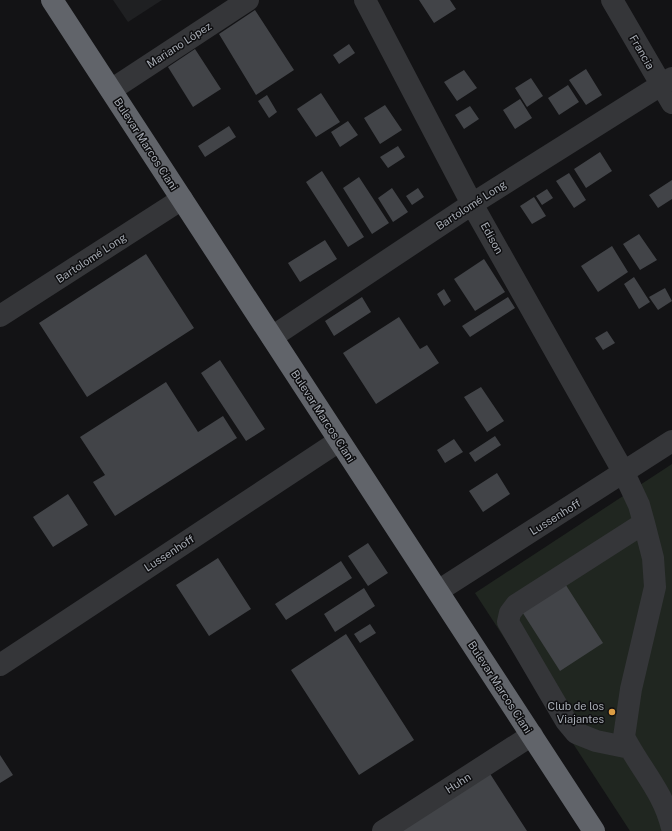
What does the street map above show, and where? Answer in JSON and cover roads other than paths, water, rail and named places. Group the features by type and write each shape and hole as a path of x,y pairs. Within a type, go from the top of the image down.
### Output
{"highway":[{"name":"Bulevar Marcos Ciani","path":"52,0 594,831"}],"street":[{"name":"Mariano López","path":"111,90 248,0"},
{"name":"Edison","path":"365,0 472,204 624,473 639,505 653,558 655,587 625,720 624,737 660,793 672,828"},
{"name":"Francia","path":"612,0 668,89"},
{"name":"Bartolomé Long","path":"272,337 472,204 668,89"},
{"name":"Bartolomé Long","path":"0,316 182,199"},
{"name":"Lussenhoff","path":"0,665 339,441"},
{"name":"Lussenhoff","path":"438,591 672,441"},
{"path":"630,748 596,741 576,733 566,721 508,622 510,613 516,605 644,523"},
{"name":"Huhn","path":"383,831 532,735"}],"place":[{"name":"Club de los Viajantes","path":"612,712"}]}
